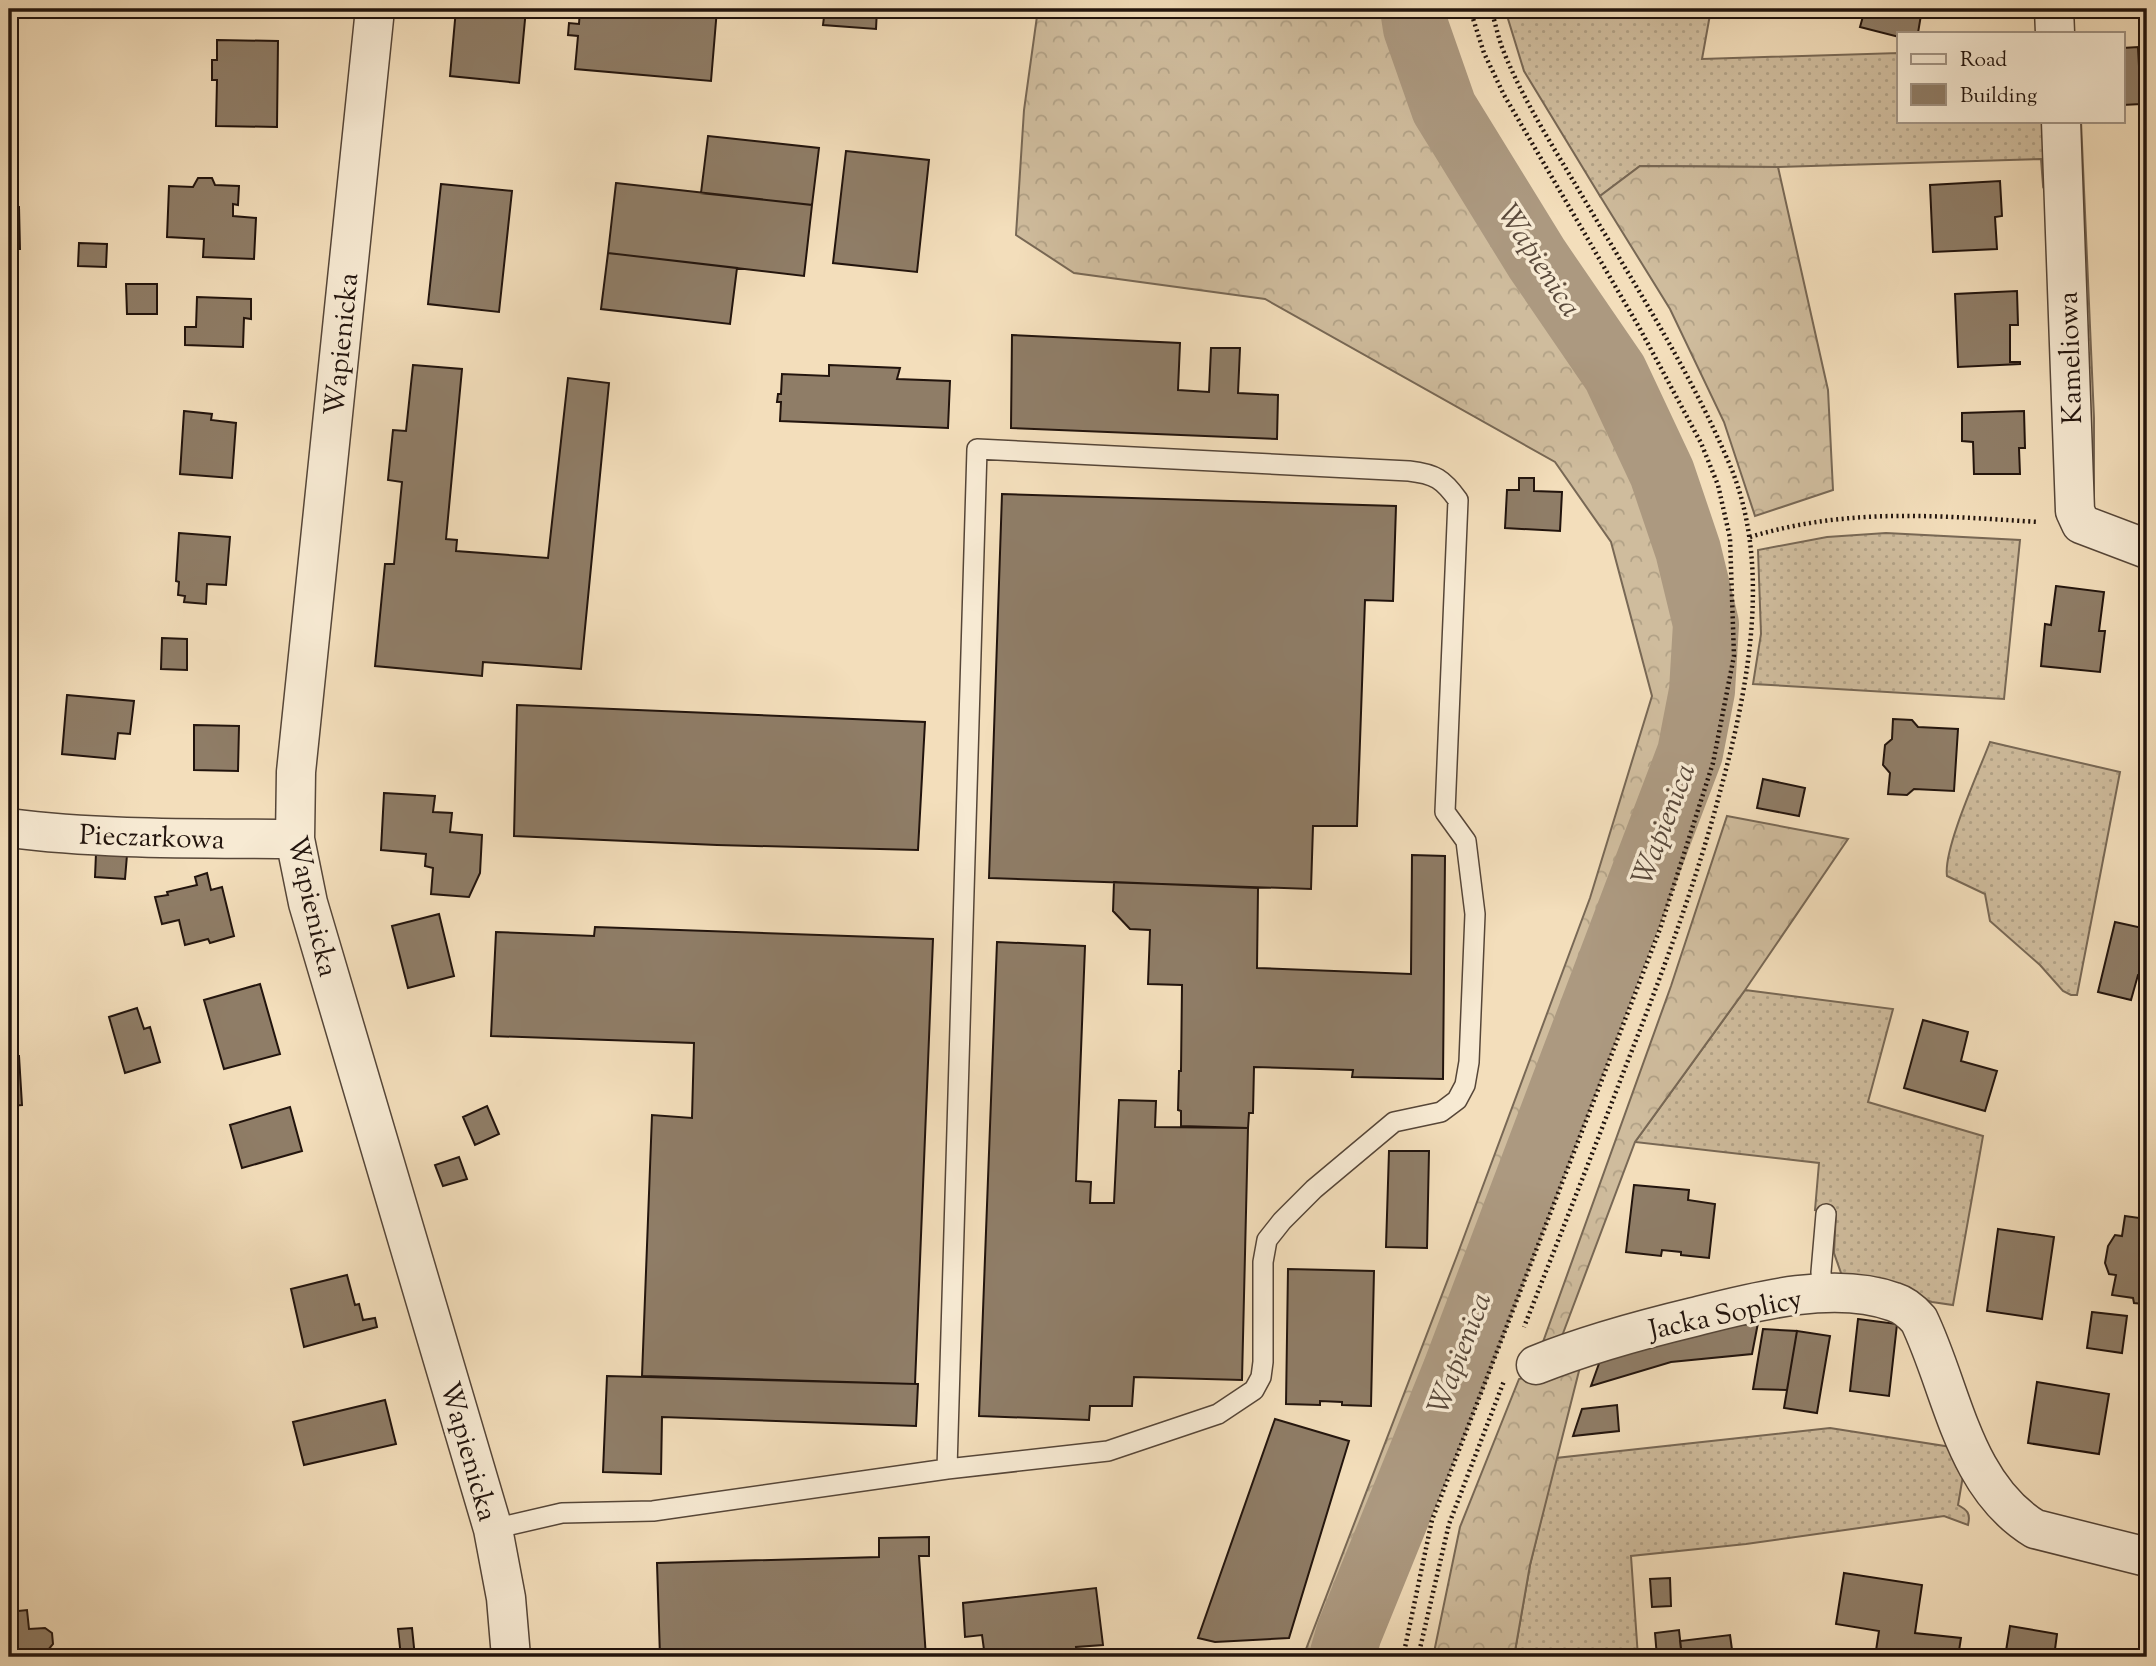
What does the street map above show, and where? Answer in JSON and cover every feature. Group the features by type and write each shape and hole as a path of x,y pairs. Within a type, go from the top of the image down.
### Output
{"street":[{"name":"Wapienicka","path":"375,9 296,772 295,839 309,903 493,1528 506,1598 511,1657"},
{"path":"2054,9 2055,32"},
{"name":"Kameliowa","path":"2061,122 2073,495 2075,511 2081,524"},
{"path":"2081,524 2147,549"},
{"name":"Pieczarkowa","path":"9,828 37,832 142,837 295,839"},
{"name":"Jacka Soplicy","path":"1522,1356 1582,1346 1740,1306 1795,1296 1852,1293 1885,1299 1901,1305 1919,1320 1966,1444 2007,1507 2021,1521 2035,1529 2147,1557"}],"lane":[{"path":"493,1528 562,1513 653,1511 947,1469 1108,1451 1218,1414 1254,1390 1261,1377 1263,1362 1263,1262 1267,1240 1314,1189 1394,1122 1441,1112 1457,1100 1465,1085 1469,1062 1475,914 1466,841 1445,811 1458,500 1446,482 1427,474 1409,471 977,449 947,1469"},
{"path":"1823,1294 1821,1272 1826,1214"}],"path":[{"path":"1403,1657 1432,1520 1660,929 1713,763 1734,656 1730,538 1718,485 1701,443 1639,327 1504,95 1484,53 1470,9"},
{"path":"1418,1657 1449,1524 1522,1356 1701,864 1744,698 1752,634 1750,537 1744,506 1731,466 1691,384 1558,155 1520,84 1502,48 1491,9"},
{"path":"1750,537 1827,519 1889,514 2081,524"}],"green space":[{"path":"1038,9 1390,9 1393,27 1431,138 1485,210 1595,380 1649,477 1680,558 1688,625 1689,693 1664,776 1537,1116 1387,1496 1331,1657 1303,1657 1590,898 1652,696 1611,542 1555,462 1265,299 1074,273 1016,235 1024,110"},
{"path":"1505,9 1711,9 1702,59 1897,53 1897,122 2048,122 2049,172 2043,185 2041,159 1778,167 1640,166 1600,196 1524,71"},
{"path":"2071,122 2081,122 2094,418 2094,513"},
{"path":"1640,166 1778,167 1828,390 1833,490 1755,516 1724,422 1670,309 1600,196"},
{"path":"1886,533 2020,540 2004,699 1753,684 1761,634 1758,550 1827,537"},
{"path":"1990,742 2120,772 2077,995 2063,991 2040,965 1990,921 1985,894 1947,876 1950,848 1956,829"},
{"path":"1727,816 1848,839 1745,990 1635,1142 1562,1336 1543,1342 1671,986"},
{"path":"1745,990 1893,1009 1868,1102 1983,1136 1953,1305 1849,1280 1841,1273 1834,1253 1836,1212 1815,1210 1819,1163 1635,1142"},
{"path":"1581,1363 1530,1565 1514,1657 1433,1657 1460,1527 1519,1379"},
{"path":"1830,1428 1951,1447 1965,1464 1958,1505 1968,1512 1968,1525 1944,1516 1746,1544 1631,1556 1638,1657 1514,1657 1530,1565 1556,1458"}],"building":[{"path":"456,9 526,9 519,83 450,76"},
{"path":"580,9 717,9 711,81 575,69 578,36 568,35 569,23 579,24"},
{"path":"825,9 877,9 876,29 823,25"},
{"path":"1865,9 1922,9 1918,32 1897,32 1897,36 1860,27"},
{"path":"217,40 278,41 277,127 216,126 217,80 212,80 212,60 217,60"},
{"path":"2138,47 2141,104 2124,105 2124,48"},
{"path":"708,136 819,148 812,205 701,193"},
{"path":"846,151 929,160 917,272 833,263"},
{"path":"198,178 212,178 215,185 239,186 238,205 233,204 233,216 256,218 254,259 203,257 204,239 167,237 169,186 193,187"},
{"path":"2000,181 2002,216 1995,217 1997,249 1933,252 1930,185"},
{"path":"616,183 812,205 804,276 608,253"},
{"path":"441,184 512,191 499,312 428,304"},
{"path":"19,207 20,249 9,249 9,208"},
{"path":"79,243 107,244 106,267 78,266"},
{"path":"608,253 737,268 730,324 601,309"},
{"path":"126,284 157,284 157,314 127,314"},
{"path":"2017,291 2018,325 2010,325 2010,362 2020,364 1958,367 1955,294"},
{"path":"197,297 251,299 251,319 244,318 243,347 185,345 185,327 196,327"},
{"path":"1012,335 1180,343 1178,390 1209,392 1211,348 1240,348 1238,393 1278,395 1277,439 1011,428"},
{"path":"413,365 462,369 446,539 457,540 456,551 548,558 568,378 609,383 581,669 483,662 482,676 375,666 385,564 394,564 402,482 388,480 393,430 406,431"},
{"path":"829,365 900,368 897,379 950,381 948,428 780,421 781,402 777,402 778,394 781,394 782,374 829,376"},
{"path":"184,411 212,414 211,420 236,423 232,478 180,474"},
{"path":"2024,411 2025,448 2019,448 2020,474 1974,474 1973,442 1962,441 1962,413"},
{"path":"1519,478 1534,478 1534,491 1562,492 1560,531 1505,528 1507,490 1519,490"},
{"path":"1002,494 1396,506 1393,601 1365,600 1357,826 1313,826 1311,889 989,878"},
{"path":"179,533 230,537 226,585 207,584 206,604 184,602 185,596 178,595 179,582 176,581"},
{"path":"2056,586 2104,592 2099,631 2105,631 2100,672 2041,666 2045,624 2051,625"},
{"path":"162,638 187,639 187,670 161,669"},
{"path":"67,695 134,701 130,734 118,733 115,759 62,754"},
{"path":"517,705 925,722 918,850 514,836"},
{"path":"1893,719 1912,720 1918,727 1958,729 1954,791 1914,789 1907,795 1888,794 1890,773 1883,765 1885,745 1892,739"},
{"path":"194,725 239,726 238,771 194,770"},
{"path":"1763,779 1805,788 1799,816 1757,808"},
{"path":"384,793 435,796 433,812 452,813 450,832 482,835 480,873 469,897 431,894 433,868 425,866 426,854 381,850"},
{"path":"96,853 127,855 125,879 95,877"},
{"path":"1412,855 1445,856 1443,1079 1352,1077 1353,1070 1254,1067 1253,1113 1249,1113 1248,1128 1181,1126 1181,1111 1178,1110 1182,985 1148,984 1150,930 1130,929 1113,911 1114,882 1258,888 1257,968 1411,974"},
{"path":"207,873 211,890 222,887 234,936 210,943 208,939 185,945 179,920 162,924 155,897 197,885 195,877"},
{"path":"439,914 454,976 408,988 392,926"},
{"path":"2115,922 2147,929 2141,961 2147,963 2146,976 2138,975 2131,1000 2098,992"},
{"path":"595,927 933,939 915,1384 642,1376 652,1115 692,1118 694,1043 491,1036 496,932 594,936"},
{"path":"997,942 1085,946 1076,1181 1091,1182 1090,1203 1114,1203 1119,1100 1156,1101 1155,1127 1248,1128 1242,1380 1134,1377 1132,1406 1090,1406 1089,1420 979,1416"},
{"path":"260,984 280,1054 224,1069 204,1000"},
{"path":"137,1008 144,1029 150,1027 160,1062 125,1073 109,1017"},
{"path":"1923,1020 1968,1032 1961,1061 1997,1071 1985,1111 1904,1088"},
{"path":"9,1056 19,1056 22,1105 9,1106"},
{"path":"487,1106 499,1134 475,1145 463,1117"},
{"path":"290,1107 302,1151 242,1168 230,1125"},
{"path":"1389,1151 1429,1151 1427,1248 1386,1247"},
{"path":"459,1157 467,1179 443,1186 435,1165"},
{"path":"1634,1185 1689,1190 1688,1200 1715,1204 1709,1258 1662,1250 1661,1256 1626,1252"},
{"path":"2125,1216 2147,1217 2147,1301 2143,1304 2134,1303 2133,1298 2112,1295 2116,1275 2109,1274 2105,1263 2108,1246 2115,1235 2122,1236"},
{"path":"1998,1229 2054,1237 2042,1319 1987,1311"},
{"path":"1288,1269 1374,1271 1371,1406 1320,1401 1320,1405 1286,1404"},
{"path":"347,1275 355,1305 359,1304 363,1320 375,1318 377,1327 304,1347 291,1289"},
{"path":"2092,1312 2127,1316 2122,1353 2087,1348"},
{"path":"1858,1319 1897,1324 1889,1396 1850,1391"},
{"path":"1758,1323 1752,1354 1671,1362 1591,1386 1601,1358 1701,1329"},
{"path":"1763,1329 1797,1331 1787,1390 1753,1389"},
{"path":"1797,1331 1830,1336 1817,1413 1784,1408"},
{"path":"11,1359 15,1446 9,1446"},
{"path":"607,1376 918,1384 916,1426 662,1417 661,1474 603,1472"},
{"path":"2037,1382 2109,1394 2099,1454 2028,1443"},
{"path":"385,1400 396,1444 304,1465 293,1422"},
{"path":"1617,1405 1619,1431 1573,1436 1582,1409"},
{"path":"1275,1419 1349,1441 1289,1638 1215,1642 1198,1638"},
{"path":"929,1537 929,1556 919,1556 926,1657 660,1657 657,1563 879,1557 879,1538"},
{"path":"1844,1573 1922,1585 1915,1633 1961,1638 1958,1657 1875,1657 1879,1631 1836,1624"},
{"path":"1670,1578 1671,1606 1652,1607 1650,1579"},
{"path":"1096,1588 1103,1645 1076,1647 1077,1657 985,1657 982,1635 965,1637 963,1603"},
{"path":"27,1610 29,1629 45,1628 52,1633 53,1644 48,1650 49,1657 9,1657 9,1612"},
{"path":"2010,1626 2057,1634 2054,1657 2005,1657"},
{"path":"412,1628 415,1657 401,1657 398,1629"},
{"path":"1679,1630 1682,1657 1657,1657 1655,1633"},
{"path":"1730,1635 1733,1657 1682,1657 1680,1641"}],"waterway":[{"name":"Wapienica","path":"1342,1657 1349,1633 1455,1372 1690,753 1702,691 1706,624 1688,550 1662,473 1615,373 1537,259 1444,108 1416,28 1413,9"}]}
